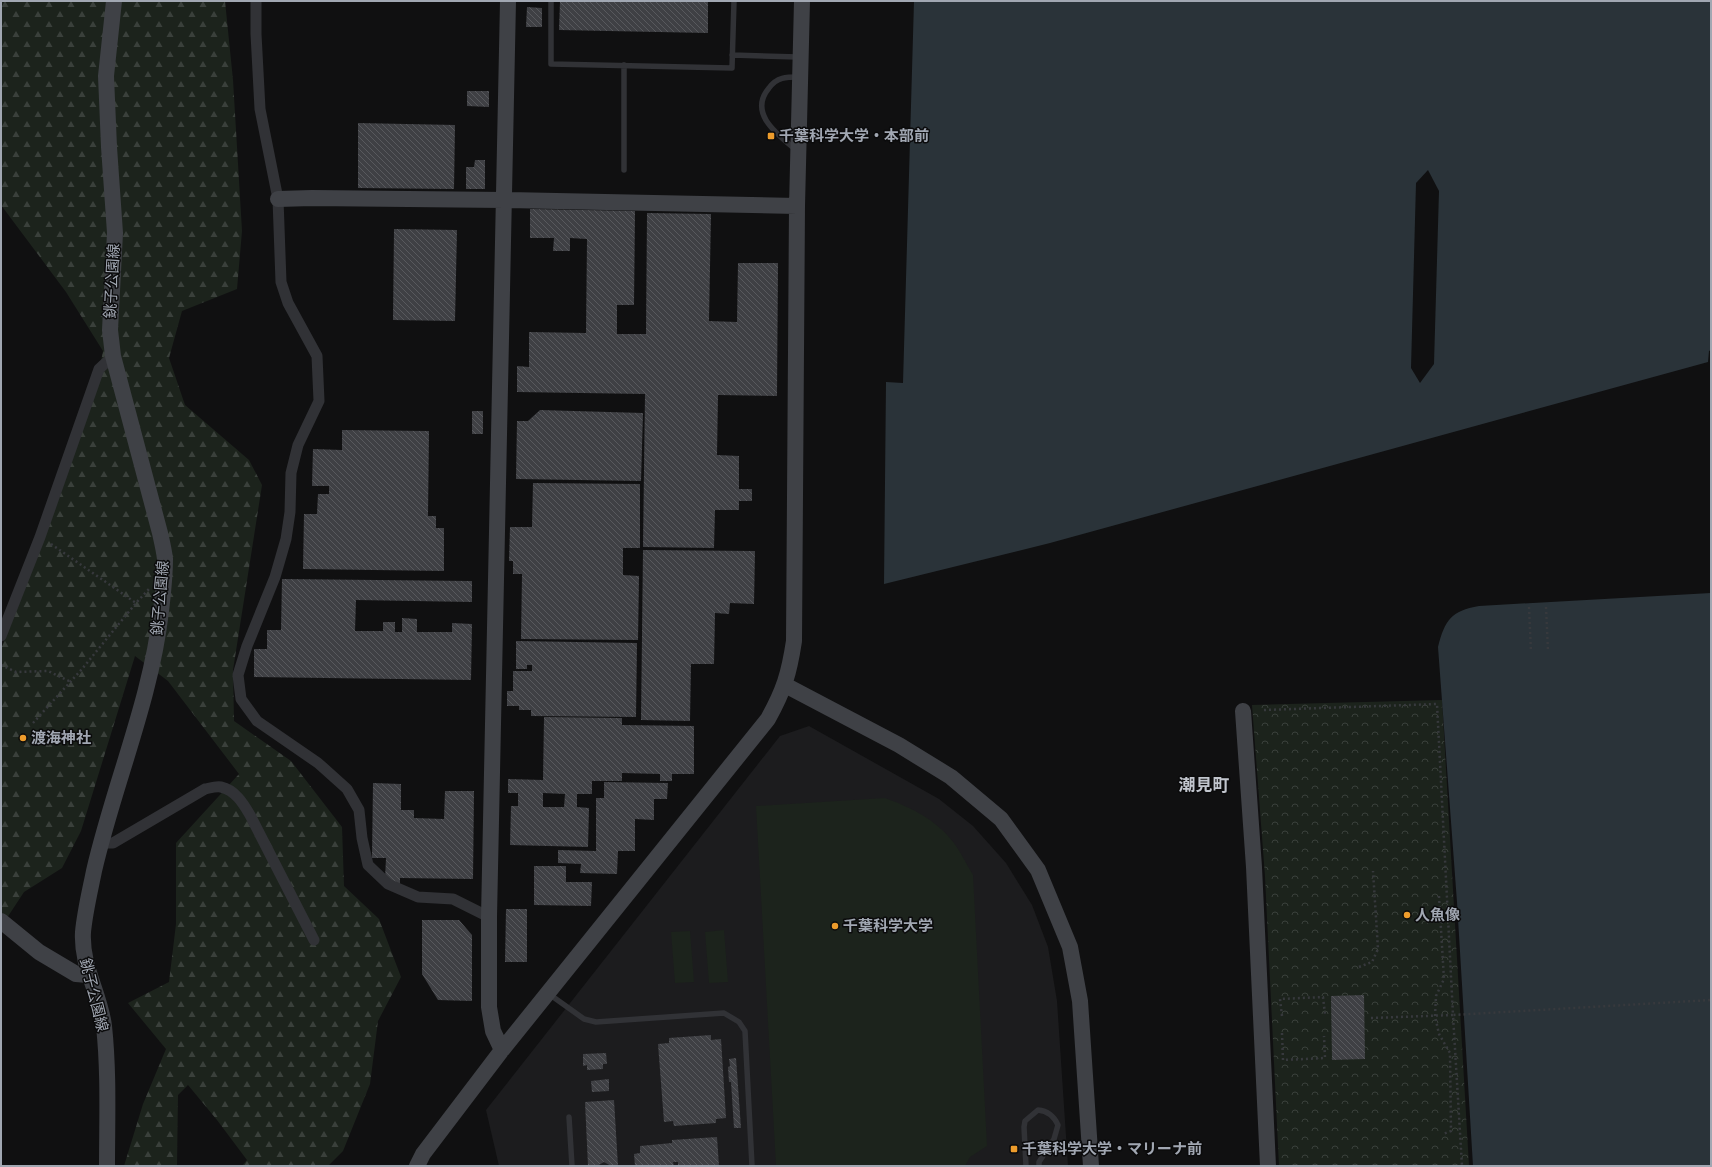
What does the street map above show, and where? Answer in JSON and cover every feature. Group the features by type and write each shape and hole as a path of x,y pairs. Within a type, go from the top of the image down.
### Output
{"street":[{"name":"銚子公園線","path":"107,1166 107,1064 104,1025 100,1006 88,975 84,955 83,933 86,907 101,844 148,682 159,629 164,587 165,558 160,533 113,356 110,330 115,233 106,76 114,1"},
{"path":"256,1 256,34 260,109 278,199 281,282 288,303 317,356 320,401 298,445 291,473 290,512 286,539 274,577 247,646 238,676 241,699 257,721 318,763 347,789 359,810 362,838 368,865 388,884 418,897 453,899 489,917"},
{"path":"502,1050 493,1031 489,1007 489,917 508,1"},
{"path":"418,1166 423,1154 502,1050 768,719 785,686 794,641 797,206 802,1"},
{"path":"278,199 504,200 797,206"},
{"path":"1,636 40,537 100,369 113,356"},
{"path":"785,686 899,745 951,777 1001,819 1038,870 1070,947 1080,1001 1091,1166"},
{"path":"1243,711 1254,866 1268,1166"},
{"path":"101,844 113,843 205,789 220,787 231,791 241,800 250,815 314,940"},
{"path":"1,921 39,952 76,974 88,975"}],"lane":[{"path":"551,1 551,64 732,68 734,1"},
{"path":"732,55 801,57"},
{"path":"624,66 624,170"},
{"path":"799,152 776,132 764,118 761,108 763,97 774,81 787,77 800,78"},
{"path":"548,993 584,1019 596,1022 724,1013 739,1022 745,1031 752,1166"},
{"path":"1026,1166 1025,1120 1038,1110 1044,1110 1051,1114 1058,1125 1054,1139 1039,1162 1039,1166"},
{"path":"569,1117 572,1166"}],"path":[{"path":"48,542 136,603"},
{"path":"34,723 71,682 148,589 164,587"},
{"path":"1529,607 1531,652"},
{"path":"1546,607 1548,651"},
{"path":"1,665 16,672 48,672 71,682"},
{"path":"1264,710 1436,704 1462,1166"},
{"path":"1359,967 1372,962 1378,949 1373,871"},
{"path":"1439,896 1444,979 1436,996 1435,1016 1439,1034 1450,1053 1451,1131 1443,1134"},
{"path":"1282,1016 1280,999 1323,996 1325,1014"},
{"path":"1371,1018 1453,1016 1711,1000"},
{"path":"1282,1033 1283,1060 1325,1058 1324,1036"}],"shaded area":[{"path":"914,1 1711,1 1711,350 1709,351 1708,362 1050,543 884,584 886,382 903,383"},
{"path":"1711,593 1711,1166 1473,1166 1457,902 1438,647 1443,630 1451,618 1456,614 1469,608 1479,606"},
{"name":"千葉科学大学","path":"809,726 939,799 973,826 1006,863 1032,905 1048,947 1057,1001 1068,1166 499,1166 486,1110 780,736"}],"green space":[{"path":"1,1 225,1 233,80 242,231 237,289 182,311 169,358 185,405 249,460 262,485 233,670 234,721 291,761 342,827 344,886 379,919 401,977 378,1021 370,1084 343,1151 328,1166 242,1166 247,1160 188,1085 178,1095 177,1166 124,1166 143,1104 166,1049 128,1003 169,982 176,924 176,843 239,774 168,681 135,656 81,831 62,868 24,892 1,927 1,649 97,382 103,351 66,292 1,205"},
{"path":"1442,700 1469,1166 1279,1166 1265,876 1252,705"},
{"path":"885,798 914,810 939,827 954,843 973,875 987,1146 970,1157 965,1166 776,1166 756,806"},
{"path":"724,930 728,982 709,983 705,932"},
{"path":"690,931 694,982 675,983 671,932"}],"pier":[{"path":"1428,170 1439,191 1434,364 1420,383 1411,368 1416,183"}],"building":[{"path":"560,1 708,1 708,33 559,30"},
{"path":"527,7 542,8 542,27 526,27"},
{"path":"467,91 489,91 489,107 467,106"},
{"path":"358,123 455,125 454,189 358,188"},
{"path":"475,160 485,160 485,189 466,189 466,167 474,167"},
{"path":"530,209 635,211 634,305 617,305 617,334 646,334 647,213 711,214 709,321 737,322 738,263 778,263 777,396 718,395 717,455 739,456 739,489 752,489 752,501 739,501 739,510 715,510 714,548 643,547 645,394 517,392 517,366 529,367 529,332 586,333 587,239 570,238 570,251 553,251 554,238 530,238"},
{"path":"394,229 457,230 455,321 393,320"},
{"path":"540,410 643,413 641,481 516,479 517,421 528,421"},
{"path":"472,411 483,411 483,434 472,434"},
{"path":"342,430 429,431 428,516 436,516 436,528 444,528 444,571 303,569 304,514 317,514 318,494 329,494 329,486 312,486 313,449 342,450"},
{"path":"533,483 640,484 640,548 623,548 623,575 639,576 638,640 521,639 522,574 513,574 513,561 509,561 510,527 532,527"},
{"path":"643,550 755,551 754,604 730,603 729,614 715,613 714,664 691,664 690,721 641,720"},
{"path":"282,579 472,581 472,602 356,600 355,631 383,631 383,622 395,622 395,632 402,632 402,618 417,619 417,632 452,632 452,623 472,624 471,680 254,677 254,649 267,649 267,630 281,630"},
{"path":"516,641 637,643 636,717 531,716 531,710 519,710 519,706 507,706 507,691 513,691 513,671 532,671 532,665 527,665 527,669 516,669"},
{"path":"544,717 622,718 622,725 694,726 694,774 672,774 672,781 660,781 660,774 622,773 622,781 592,781 592,794 577,794 577,807 589,808 588,847 510,845 511,806 518,806 518,793 508,793 508,779 543,780","holes":["543,793 565,794 564,807 543,807"]},
{"path":"604,782 668,783 667,799 654,799 654,820 635,819 635,851 618,851 617,874 580,873 581,864 558,863 558,850 596,851 596,798 604,798"},
{"path":"373,783 401,784 401,810 414,810 414,818 444,819 445,791 474,791 473,879 400,878 400,885 385,879 386,858 372,858"},
{"path":"534,866 566,866 566,882 592,882 591,906 534,905"},
{"path":"506,909 527,909 527,962 505,962"},
{"path":"422,920 459,920 472,935 472,1001 438,1000 422,974"},
{"path":"1364,995 1365,1059 1332,1060 1331,996"},
{"path":"711,1035 711,1040 721,1039 726,1118 716,1119 716,1123 674,1126 673,1121 664,1122 658,1044 669,1043 669,1038"},
{"path":"606,1053 607,1064 603,1064 603,1069 587,1070 587,1065 583,1066 583,1054"},
{"path":"736,1058 741,1128 734,1128 731,1082 729,1082 729,1059"},
{"path":"609,1079 609,1091 592,1092 591,1081"},
{"path":"614,1100 618,1166 611,1166 604,1162 597,1166 588,1166 585,1102"},
{"path":"717,1137 719,1166 678,1166 678,1162 673,1162 674,1166 635,1166 634,1154 640,1153 640,1146 672,1143 672,1140"}],"place":[{"name":"千葉科学大学・本部前","path":"771,136"},
{"name":"渡海神社","path":"23,738"},
{"name":"人魚像","path":"1407,915"},
{"name":"千葉科学大学","path":"835,926"},
{"name":"千葉科学大学・マリーナ前","path":"1014,1149"}],"district":[{"name":"潮見町","path":"1204,785"}]}
